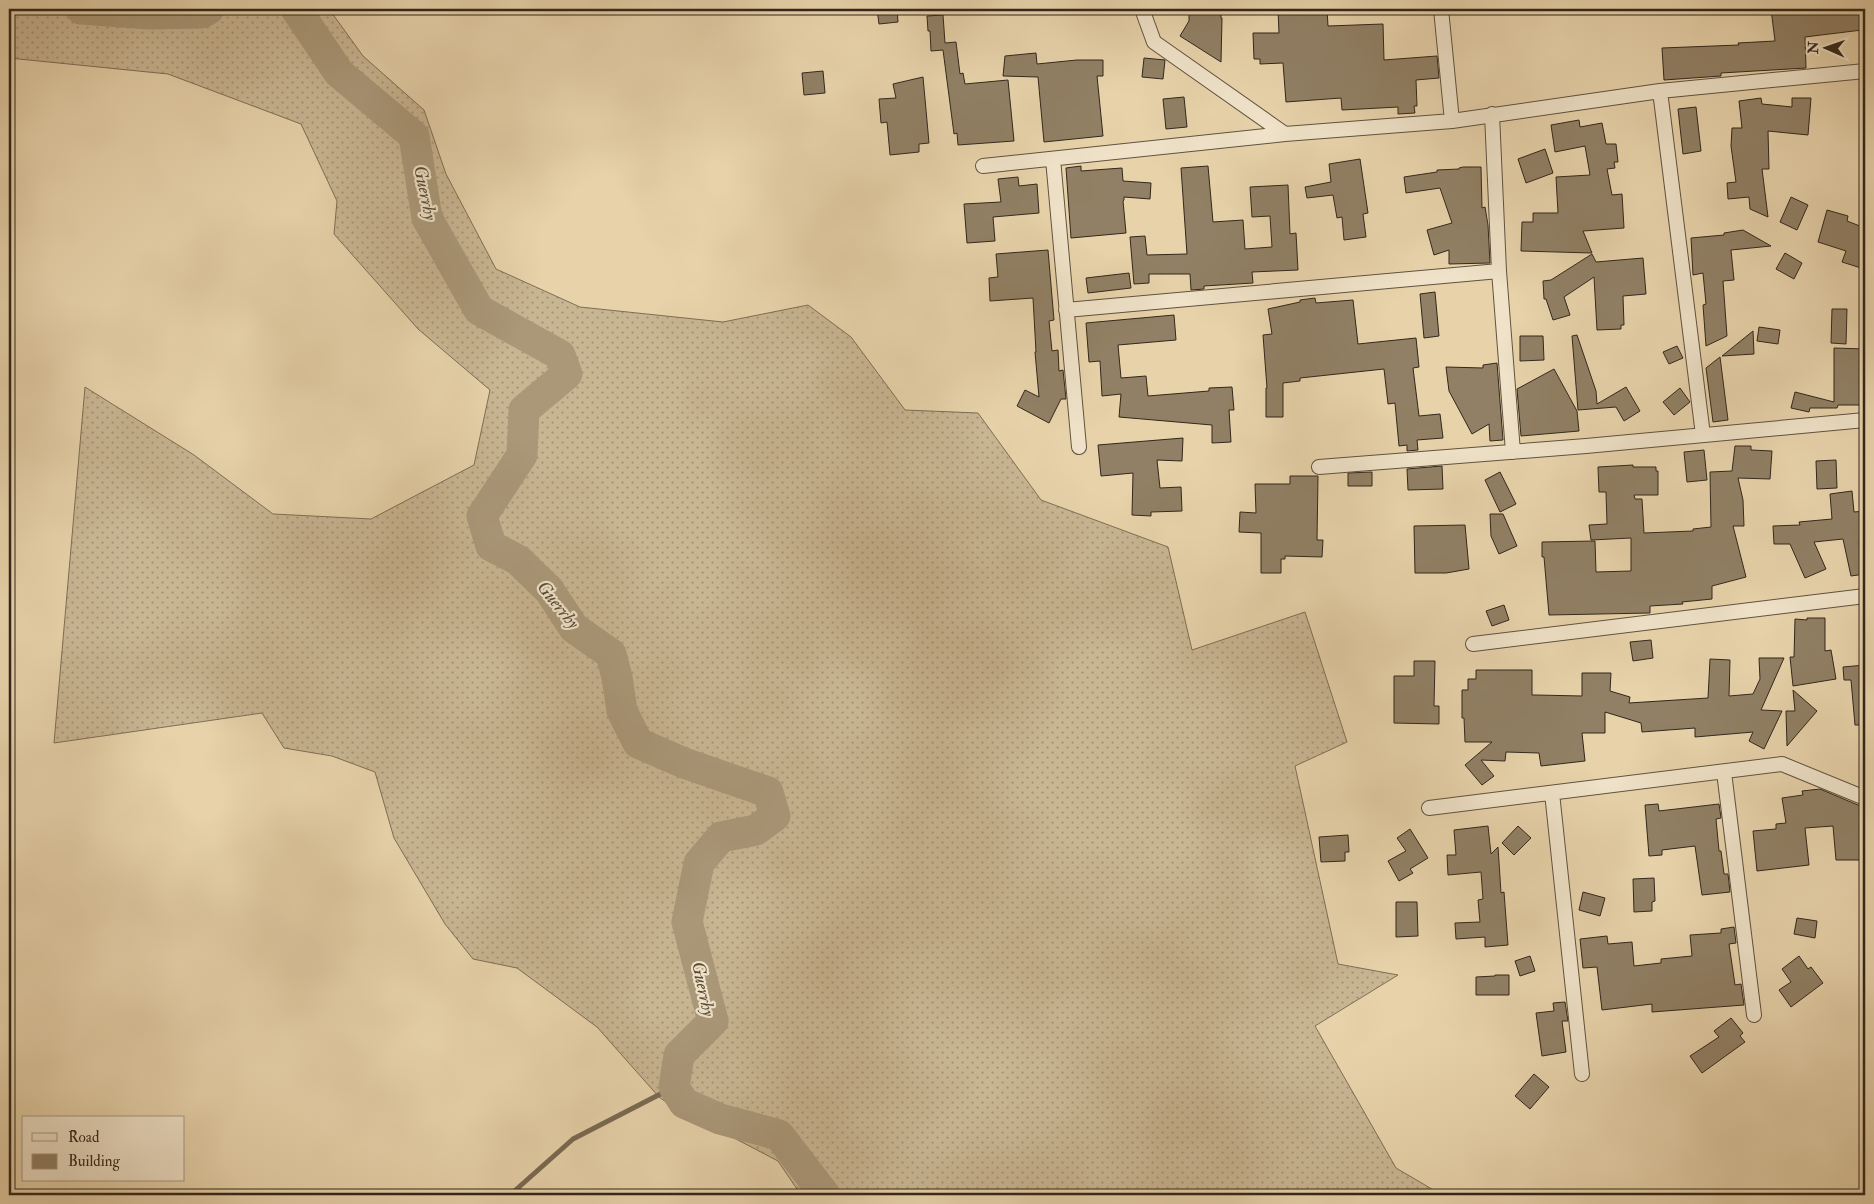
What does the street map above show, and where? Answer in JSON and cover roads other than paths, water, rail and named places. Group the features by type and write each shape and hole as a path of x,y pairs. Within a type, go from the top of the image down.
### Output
{"street":[{"path":"1142,9 1154,42 1285,134"},
{"path":"1441,9 1452,121"},
{"path":"983,166 1285,134 1452,121 1660,91 1865,71"},
{"path":"1660,91 1702,435"},
{"path":"1492,114 1499,271 1514,452"},
{"path":"1053,158 1079,447"},
{"path":"1066,310 1499,271"},
{"path":"1319,467 1514,452 1865,420"},
{"path":"1473,644 1865,596"},
{"path":"1429,808 1782,764 1865,798"},
{"path":"1724,772 1754,1015"},
{"path":"1552,793 1582,1074"}],"waterway":[{"name":"Guerrhy","path":"81,9 150,14 202,13 209,9"},
{"name":"Guerrhy","path":"296,9 339,73 414,136 427,218 479,310 560,355 567,374 524,410 522,455 482,516 491,546 518,560 549,590 574,628 611,654 617,677 622,711 638,743 684,763 768,792 775,816 756,830 721,837 699,863 687,922 713,1021 679,1055 674,1087 684,1103 720,1119 779,1135 825,1195"},
{"path":"510,1195 573,1139 674,1087"}]}
